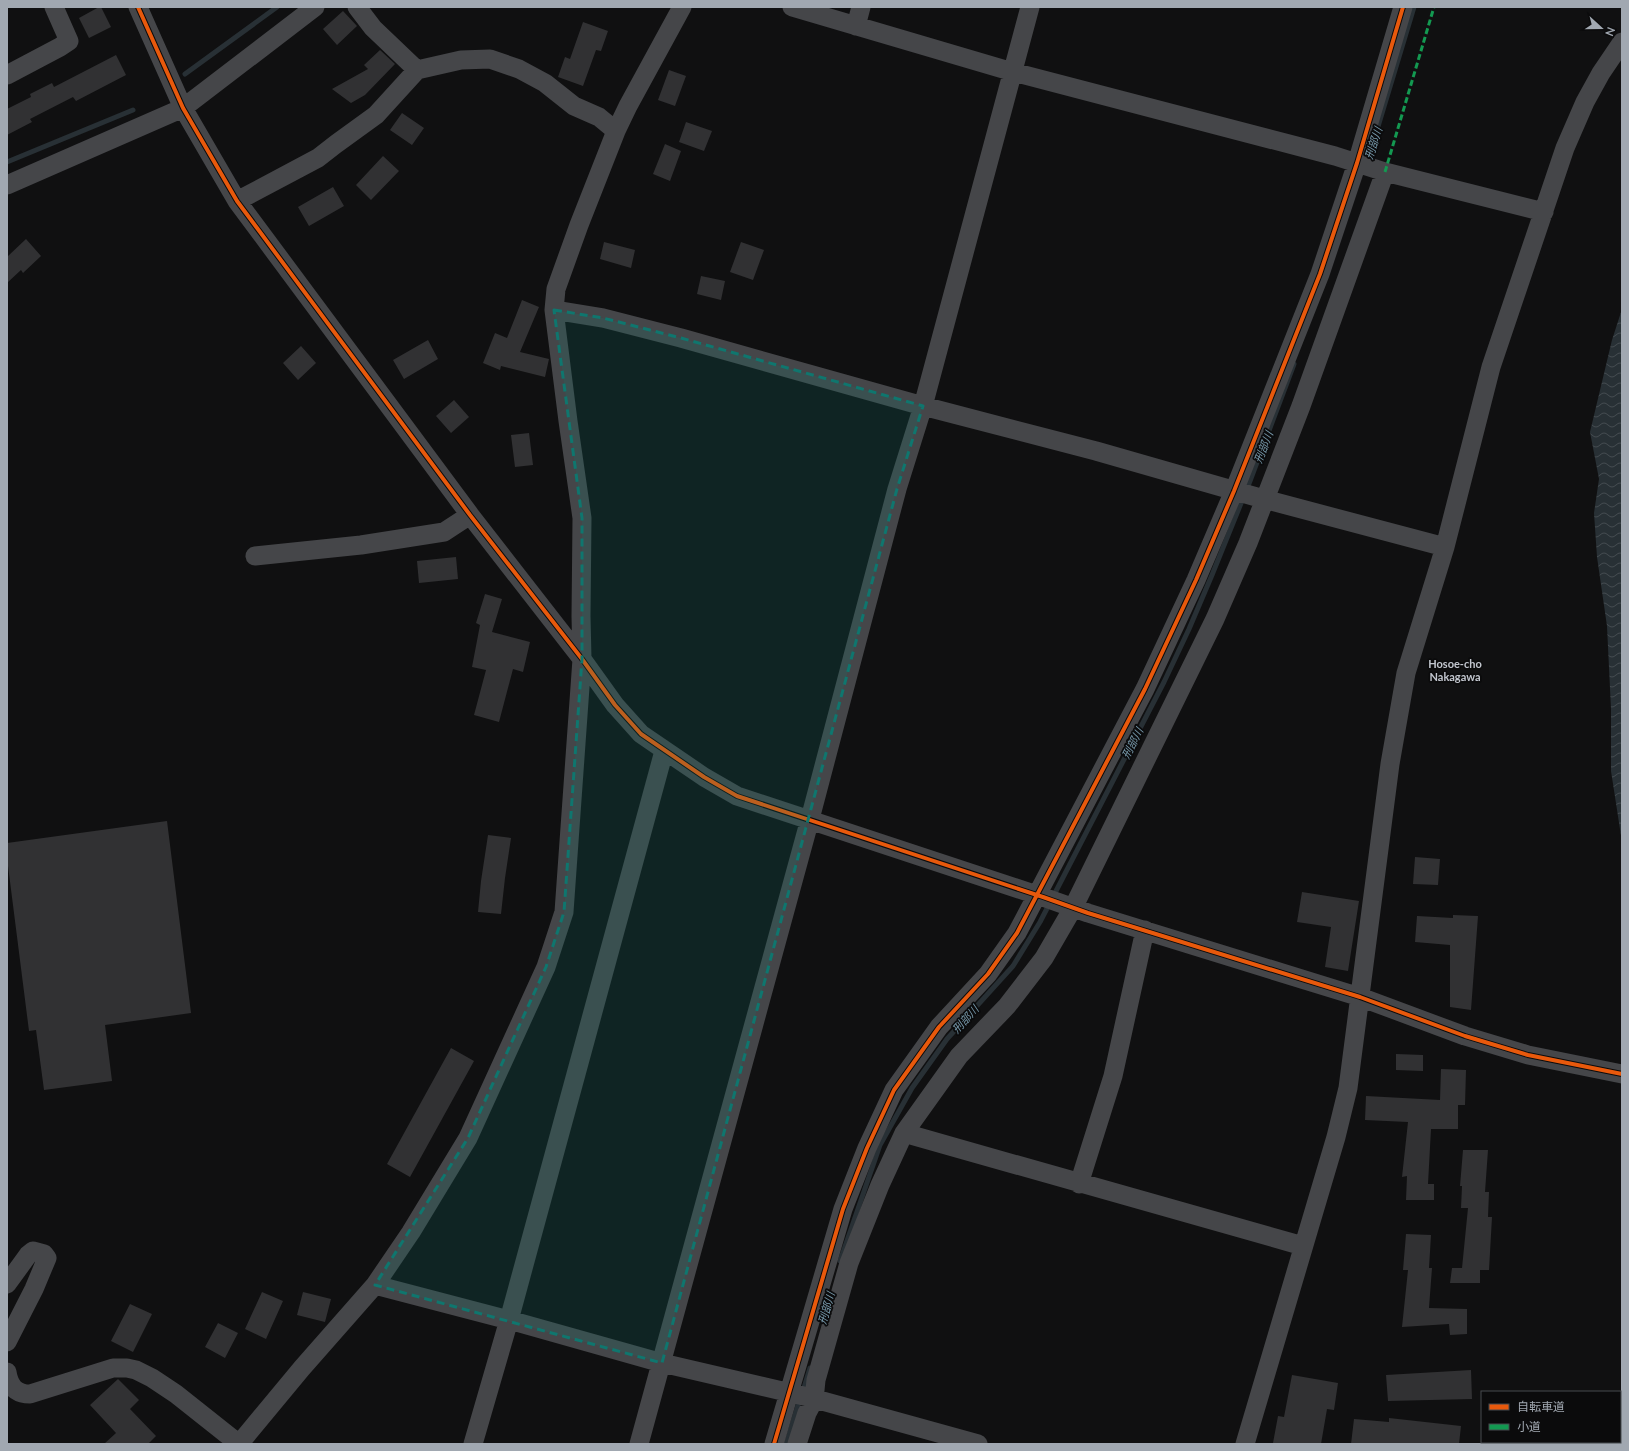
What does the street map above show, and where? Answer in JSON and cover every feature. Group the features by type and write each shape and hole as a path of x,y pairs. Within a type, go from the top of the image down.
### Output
{"street":[{"path":"8,73 69,41 54,7"},
{"path":"138,7 183,108 237,201 470,515 582,659 615,705 641,734 704,777 736,796 810,819 1072,907 1360,997 1466,1036 1528,1055 1622,1074"},
{"path":"7,185 183,108 315,7"},
{"path":"357,7 373,28 417,70"},
{"path":"7,1372 9,1382 13,1388 22,1394 30,1394 113,1368 127,1368 136,1370 152,1378 176,1394 239,1444 302,1368 375,1285 411,1232 468,1138 546,967 564,912 582,659 582,518 554,310 556,289 579,224 616,131 682,7"},
{"path":"792,7 1013,72 1335,156 1385,172 1544,212"},
{"path":"856,26 861,7"},
{"path":"640,1444 810,819 897,489 923,406 1030,7"},
{"path":"797,1444 807,1413 802,1396 843,1209 894,1090 939,1027 988,974 1017,933 1040,896 1145,689 1196,580 1235,491 1320,274 1357,163 1403,7"},
{"path":"1245,1444 1336,1137 1348,1088 1390,764 1406,673 1445,547 1491,367 1565,148 1585,102 1601,73 1622,42"},
{"path":"237,201 324,153 376,115 417,70 461,60 490,59 520,69 545,83 574,106 599,117 616,131"},
{"path":"774,1444 802,1396 816,1380 849,1263 880,1185 904,1133 959,1056 1008,1006 1044,958 1072,907 1215,619 1248,543 1262,499 1301,406 1385,172"},
{"path":"554,310 603,318 681,338 923,406 1096,451 1262,499 1445,547"},
{"path":"255,556 361,545 444,532 470,515"},
{"path":"473,1444 509,1320 664,750"},
{"path":"1079,1184 1113,1076 1145,930"},
{"path":"904,1133 1079,1184 1303,1246"},
{"path":"7,1284 28,1255 33,1251 44,1254 47,1258 34,1289 7,1342"},
{"path":"375,1285 509,1320 662,1363 802,1396 978,1444"}],"highlighted area":[{"path":"554,310 603,318 681,338 923,406 897,489 662,1363 375,1285 468,1138 546,967 564,912 582,659 582,518"}],"water":[{"path":"1622,309 1622,842 1611,771 1611,709 1607,626 1597,557 1594,513 1599,479 1590,432 1612,340"}],"building":[{"path":"101,7 111,27 89,38 79,18"},
{"path":"343,11 357,26 337,45 323,29"},
{"path":"583,22 608,31 601,51 596,50 583,86 558,77 565,57 570,59"},
{"path":"380,50 395,64 365,95 351,103 332,89 368,69 364,65"},
{"path":"116,55 126,75 76,101 73,97 30,119 32,122 7,135 7,109 31,97 30,94 52,83 54,87"},
{"path":"669,70 686,76 675,106 658,100"},
{"path":"402,113 424,128 412,145 390,130"},
{"path":"686,122 712,131 704,151 679,142"},
{"path":"665,144 681,151 670,181 653,174"},
{"path":"383,156 399,171 371,200 356,185"},
{"path":"333,187 344,206 309,226 298,207"},
{"path":"26,239 41,256 23,273 21,270 7,283 7,257"},
{"path":"604,242 635,250 631,268 600,259"},
{"path":"741,242 764,250 753,280 730,272"},
{"path":"701,276 725,281 721,300 697,294"},
{"path":"522,300 539,307 520,352 549,359 545,377 501,366 500,370 483,363 495,333 507,338"},
{"path":"428,340 438,359 404,379 393,360"},
{"path":"301,346 316,363 298,380 283,363"},
{"path":"454,400 469,417 451,433 436,416"},
{"path":"529,433 533,465 515,467 511,435"},
{"path":"456,557 458,579 419,583 417,561"},
{"path":"485,594 502,599 492,632 530,642 523,672 513,669 499,722 474,715 486,670 472,667 480,625 476,623"},
{"path":"167,821 191,1013 105,1025 112,1081 44,1090 36,1030 29,1031 7,858 7,843"},
{"path":"488,835 511,838 501,914 478,912"},
{"path":"1415,857 1440,859 1438,885 1413,884"},
{"path":"1302,892 1359,901 1348,971 1325,967 1331,927 1297,922"},
{"path":"1453,915 1478,916 1471,1010 1450,1007 1450,945 1415,942 1417,916 1453,918"},
{"path":"451,1048 474,1061 410,1177 387,1164"},
{"path":"1396,1054 1423,1055 1423,1071 1396,1070"},
{"path":"1441,1069 1466,1070 1465,1105 1458,1105 1458,1129 1431,1129 1428,1184 1434,1184 1434,1200 1406,1200 1407,1176 1402,1177 1408,1122 1365,1120 1366,1096 1440,1100"},
{"path":"1463,1150 1488,1150 1485,1192 1489,1192 1488,1217 1492,1217 1489,1270 1480,1270 1480,1283 1450,1283 1452,1268 1462,1268 1468,1208 1461,1208 1462,1186 1460,1186"},
{"path":"1406,1234 1431,1235 1429,1268 1432,1268 1429,1308 1467,1309 1467,1334 1450,1335 1449,1324 1402,1327 1408,1270 1403,1270"},
{"path":"262,1292 283,1301 266,1339 245,1329"},
{"path":"303,1292 331,1299 325,1322 297,1315"},
{"path":"130,1304 152,1314 133,1352 111,1341"},
{"path":"218,1323 238,1333 225,1358 205,1347"},
{"path":"1471,1370 1472,1399 1388,1401 1386,1375"},
{"path":"1292,1375 1338,1383 1334,1410 1327,1409 1321,1444 1273,1443 1278,1416 1284,1417"},
{"path":"118,1379 139,1400 130,1409 156,1436 148,1444 104,1444 116,1433 90,1405"},
{"path":"1389,1418 1461,1426 1459,1444 1351,1444 1354,1419 1389,1422"}],"waterway":[{"path":"185,74 277,7"},
{"name":"刑部川","path":"1367,163 1414,7"},
{"path":"7,162 133,110"},
{"name":"刑部川","path":"840,1261 880,1145 912,1088 947,1039 1013,966 1040,922 1164,682 1212,575 1250,481 1294,364"},
{"name":"刑部川","path":"803,1391 810,1368"},
{"name":"刑部川","path":"786,1444 800,1399"}],"marked path":[{"path":"1385,172 1434,7"}],"cycle path":[{"path":"138,7 183,108 237,201 470,515 582,659 615,705 641,734 704,777 737,796 1088,913 1360,997 1465,1036 1528,1055 1622,1074"},
{"path":"774,1444 843,1209 867,1148 894,1090 939,1027 988,974 1017,933 1145,689 1196,580 1234,491 1320,274 1357,163 1403,7"}],"district":[{"name":"Hosoe-cho Nakagawa","path":"1455,669"}]}
